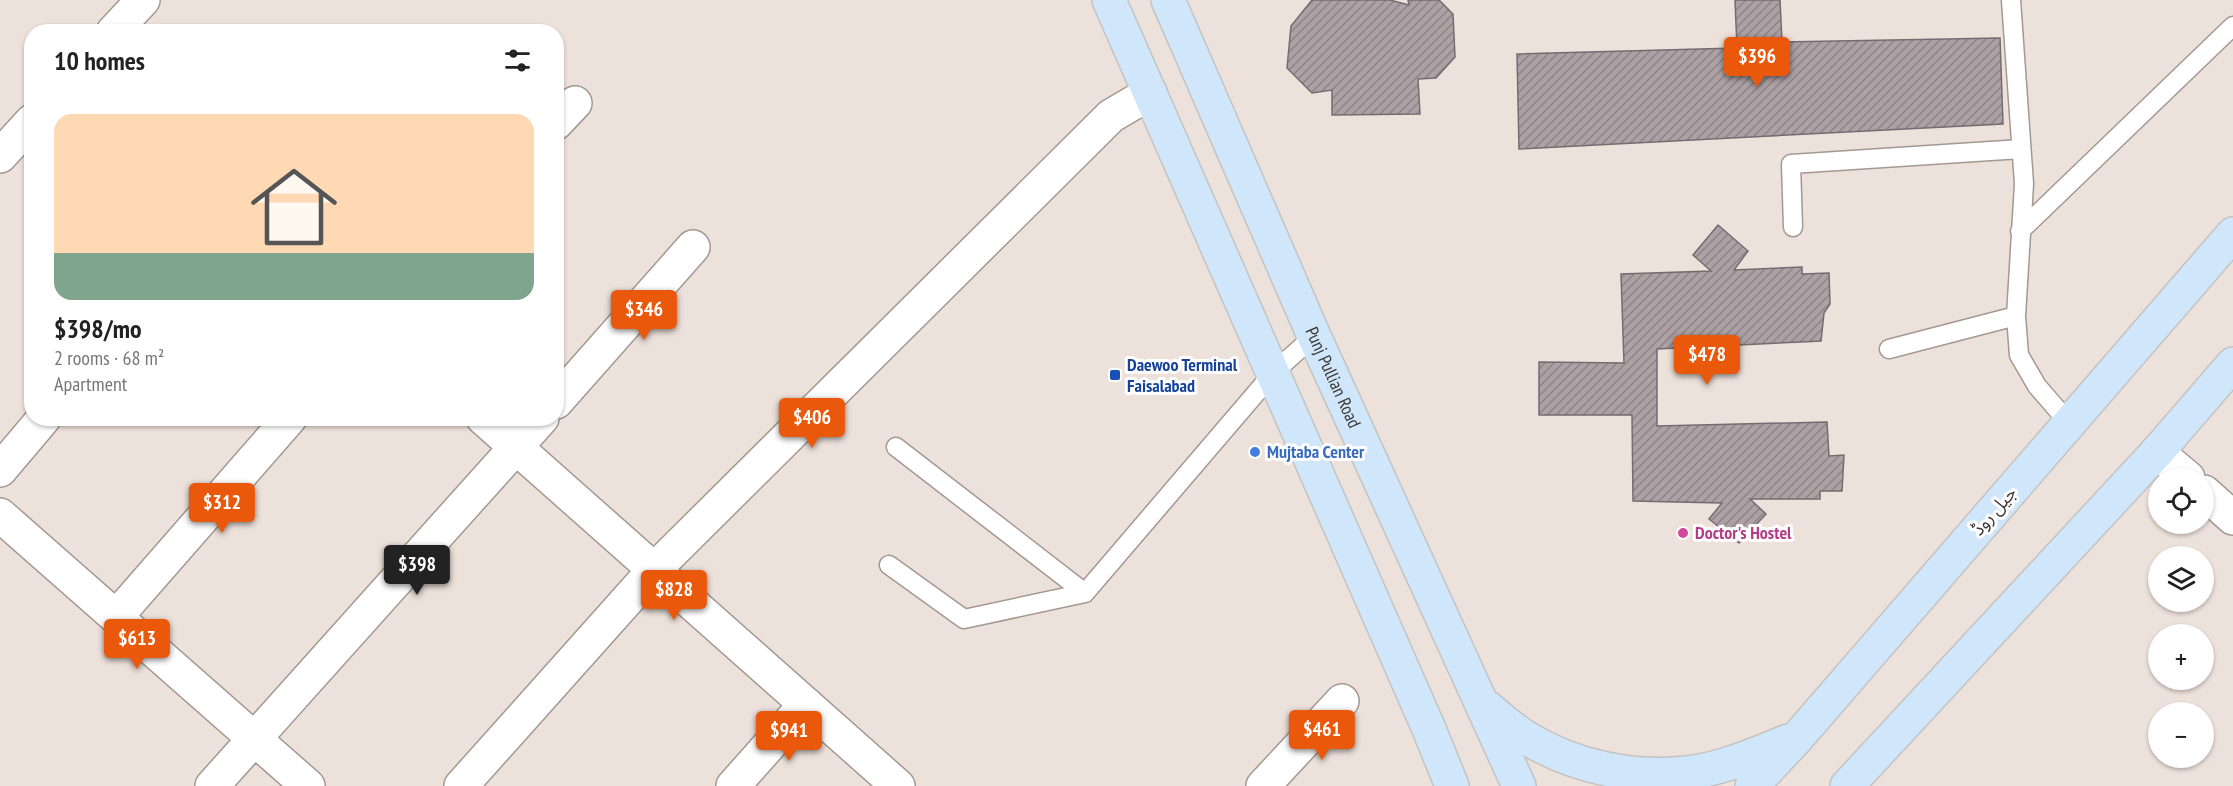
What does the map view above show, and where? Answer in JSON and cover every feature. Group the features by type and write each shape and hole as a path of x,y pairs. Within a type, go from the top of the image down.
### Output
{"main road":[{"path":"1109,0 1274,372 1452,786"},
{"name":"Punj Pullian Road","path":"1168,0 1314,336 1519,786"},
{"name":"جیل روڈ","path":"1752,786 1797,738 2233,234"},
{"path":"1847,786 2157,452 2233,364"},
{"path":"1483,704 1527,738 1557,753 1578,762 1632,774 1688,773 1742,760 1797,738"}],"street":[{"path":"120,24 143,0"},
{"path":"461,786 654,570 1111,116 1150,93"},
{"path":"0,156 24,130"},
{"path":"564,393 693,247"},
{"path":"0,470 38,426"},
{"path":"116,617 283,426"},
{"path":"492,426 898,786"},
{"path":"212,786 535,426"},
{"path":"2157,452 2175,468"},
{"path":"2214,501 2233,518"},
{"path":"0,515 308,786"},
{"path":"1263,786 1342,701"},
{"path":"733,786 806,704"}],"lane":[{"path":"2011,0 2024,184 2016,316 2019,355 2037,386 2069,423"},
{"path":"2020,231 2233,27"},
{"path":"1793,227 1791,164 2021,149"},
{"path":"1888,349 2016,316"},
{"path":"889,565 964,619 1085,593 1274,372 1314,336"},
{"path":"896,447 1085,593"}],"building":[{"path":"1312,0 1390,0 1409,5 1408,0 1439,0 1453,14 1455,57 1436,78 1418,79 1420,114 1332,115 1332,90 1312,93 1287,68 1291,26"},
{"path":"1735,0 1780,0 1782,42 2000,38 2003,124 1519,149 1517,54 1737,48"},
{"path":"1718,225 1748,251 1734,270 1802,267 1802,274 1829,273 1830,304 1824,313 1821,341 1657,349 1657,426 1827,422 1829,456 1844,455 1842,491 1820,491 1820,499 1750,499 1766,514 1739,543 1709,519 1722,503 1633,501 1632,415 1539,415 1539,362 1624,363 1621,274 1711,271 1693,255"}],"place":[{"name":"Daewoo Terminal Faisalabad","path":"1115,375"},
{"name":"Mujtaba Center","path":"1255,452"},
{"name":"Doctor's Hostel","path":"1683,533"}]}
